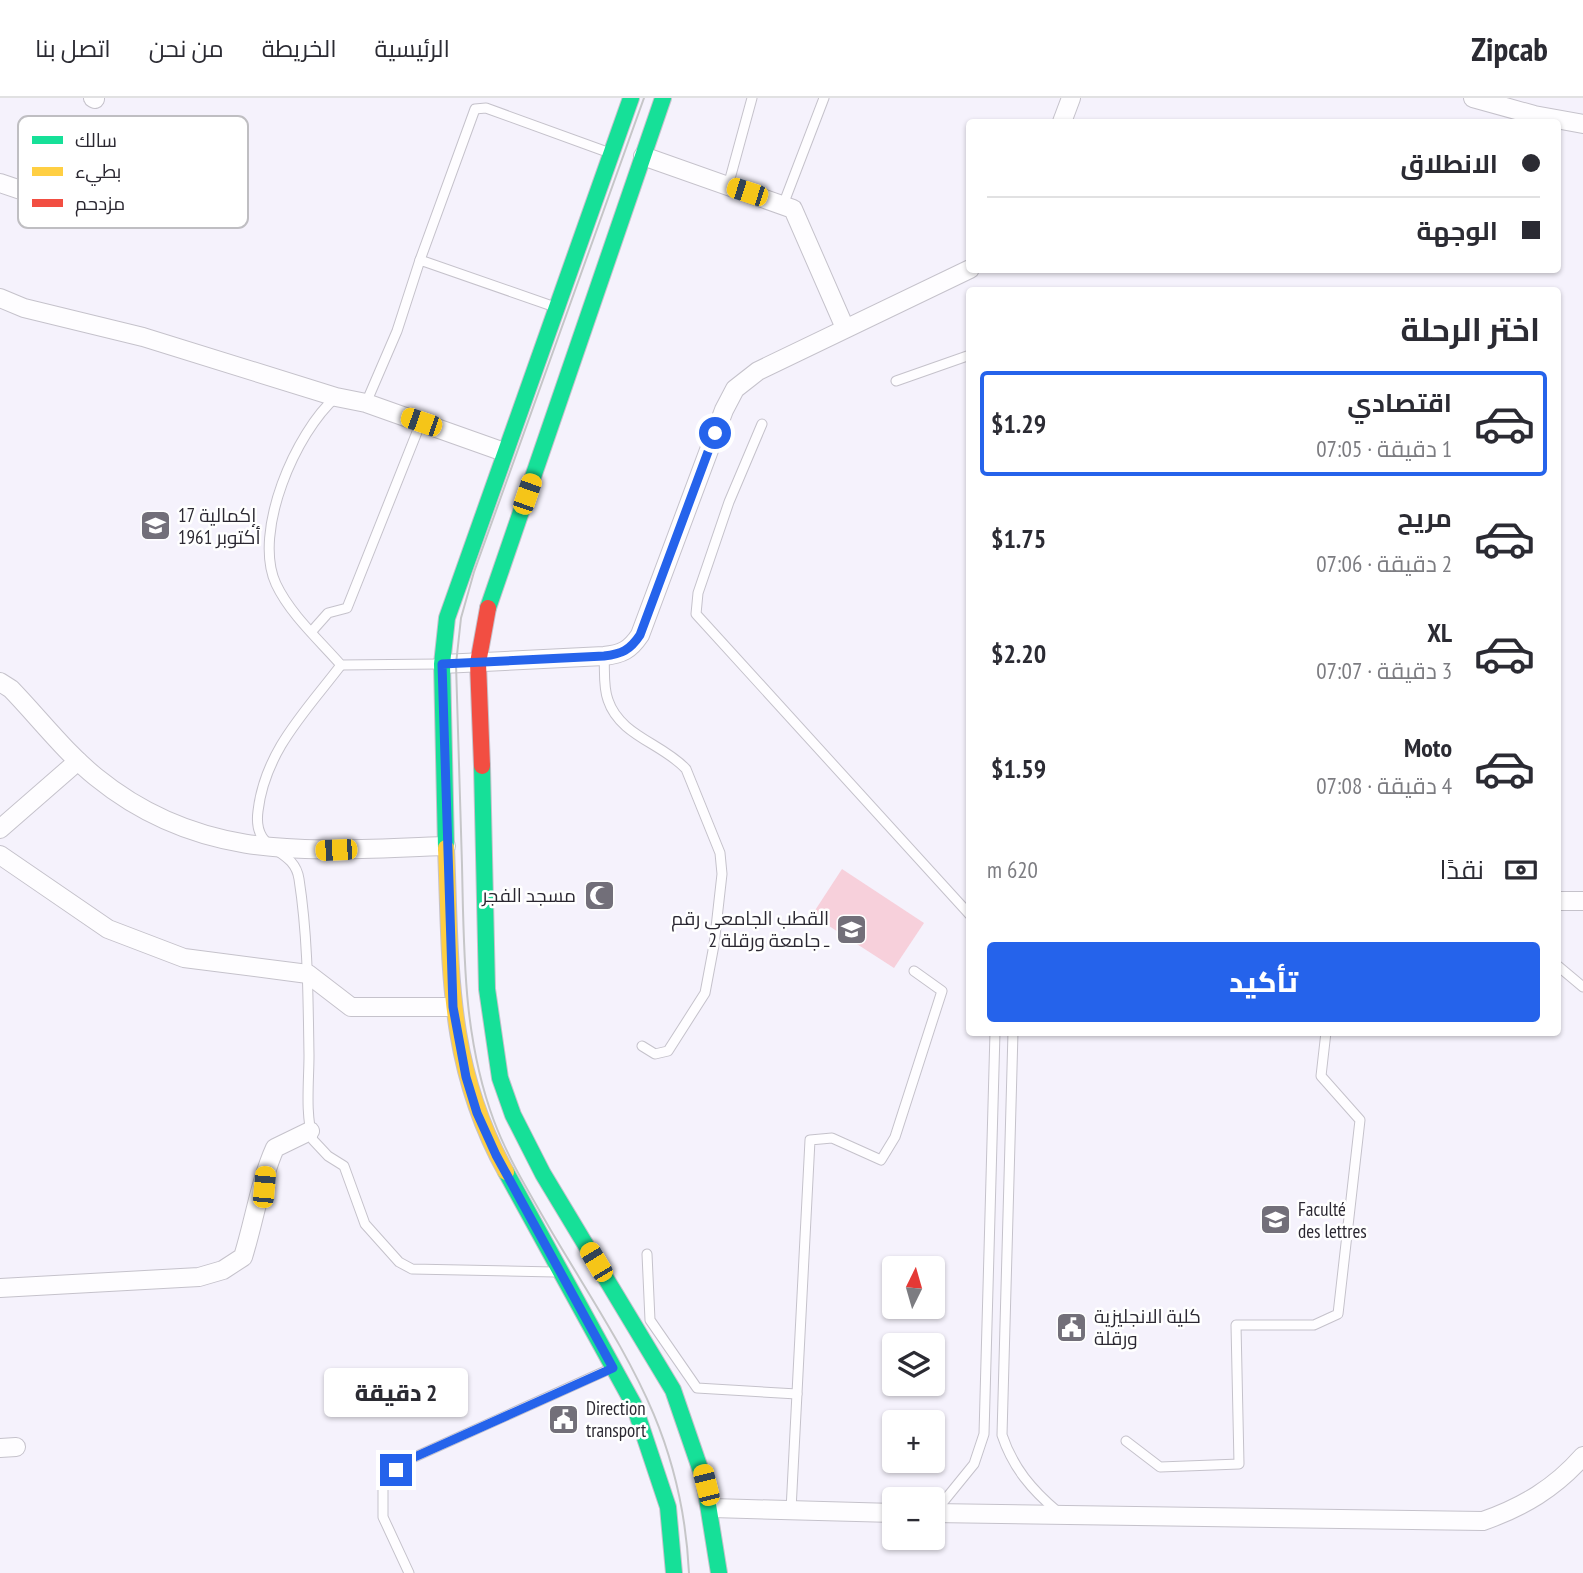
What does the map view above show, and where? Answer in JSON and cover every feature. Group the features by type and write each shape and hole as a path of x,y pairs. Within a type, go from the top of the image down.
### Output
{"street":[{"path":"631,98 447,618 442,664 446,846 453,1007 466,1077 477,1113 558,1272 634,1405 659,1473 668,1507 674,1573"},
{"path":"663,98 483,624 478,663 487,876 486,989 500,1077 513,1115 543,1174 673,1390 700,1463 712,1507 719,1573"},
{"path":"1063,119 1072,98"},
{"path":"1473,98 1556,119"},
{"path":"1561,120 1583,124"},
{"path":"643,156 793,209 802,224 845,328"},
{"path":"0,183 18,189"},
{"path":"442,664 604,656 626,651 640,635 724,410 735,389 758,371 966,271"},
{"path":"0,298 24,307 143,337 336,397 366,403 504,452"},
{"path":"0,682 11,689 78,761 133,804 192,833 308,851 446,846"},
{"path":"0,829 78,761"},
{"path":"0,855 108,929 184,958 308,974 351,1007 453,1007"},
{"path":"1561,901 1583,901"},
{"path":"0,1288 199,1278 223,1270 243,1257 264,1187 265,1169 275,1148 310,1131"},
{"path":"945,1513 1483,1521 1505,1513 1546,1490 1563,1478 1583,1456"},
{"path":"712,1507 882,1513"}],"lane":[{"path":"728,186 752,98"},
{"path":"783,205 824,98"},
{"path":"366,403 397,331 473,111 486,108 611,154"},
{"path":"420,260 557,308"},
{"path":"896,380 966,356"},
{"path":"336,397 314,418 299,445 280,494 271,537 270,560 276,585 341,665"},
{"path":"312,631 328,613 347,608 421,422"},
{"path":"762,424 729,502 698,593 696,614 966,911"},
{"path":"604,656 607,697 611,707 630,730 686,769 721,862 714,945 705,993 668,1051 655,1054 642,1046"},
{"path":"341,665 442,664"},
{"path":"341,665 286,735 270,763 261,794 257,827 261,838 286,858 299,876 308,974 310,1131 316,1146 344,1166 365,1224 399,1262 412,1269 558,1272"},
{"path":"1561,969 1583,987"},
{"path":"791,1510 810,1140 832,1138 881,1160 895,1137 942,991 915,971"},
{"path":"945,1499 974,1464 984,1434 995,1036"},
{"path":"1013,1036 1002,1435 1009,1455 1024,1479 1062,1516"},
{"path":"1126,1441 1160,1466 1239,1464 1236,1325 1314,1325 1338,1314 1360,1120 1321,1076 1326,1036"},
{"path":"647,1254 650,1320 696,1388 797,1394"},
{"path":"409,1573 383,1517 383,1480 408,1460 613,1368"}],"shaded area":[{"path":"842,869 924,923 894,968 812,915"}],"tram line":[{"path":"644,98 474,572 461,618 456,664 463,930 467,995 476,1058 494,1121 521,1179 603,1316 645,1394 675,1476 684,1522 689,1573"}],"traffic: fast":[{"path":"446,848 442,664 447,618 631,98"},
{"path":"488,608 663,98"},
{"path":"482,766 487,989 500,1078 513,1115 543,1174 673,1390 704,1480 719,1573"},
{"path":"506,1172 634,1405 668,1507 674,1573"}],"traffic: slow":[{"path":"446,848 451,974 462,1053 486,1132 506,1172"}],"traffic: jam":[{"path":"482,766 478,663 488,608"}],"place":[{"name":"إكمالية 17 أكتوبر 1961","path":"155,526"},
{"name":"مسجد الفجر","path":"599,895"},
{"name":"القطب الجامعي رقم 2 ـ جامعة ورقلة","path":"852,929"},
{"name":"Faculté des lettres","path":"1275,1220"},
{"name":"كلية الانجليزية ورقلة","path":"1071,1327"},
{"name":"Direction transport","path":"563,1419"}],"route":[{"path":"396,1470 408,1460 613,1368 496,1155 477,1113 466,1077 453,1007 442,664 604,656 626,651 633,646 640,635 715,433"}]}
